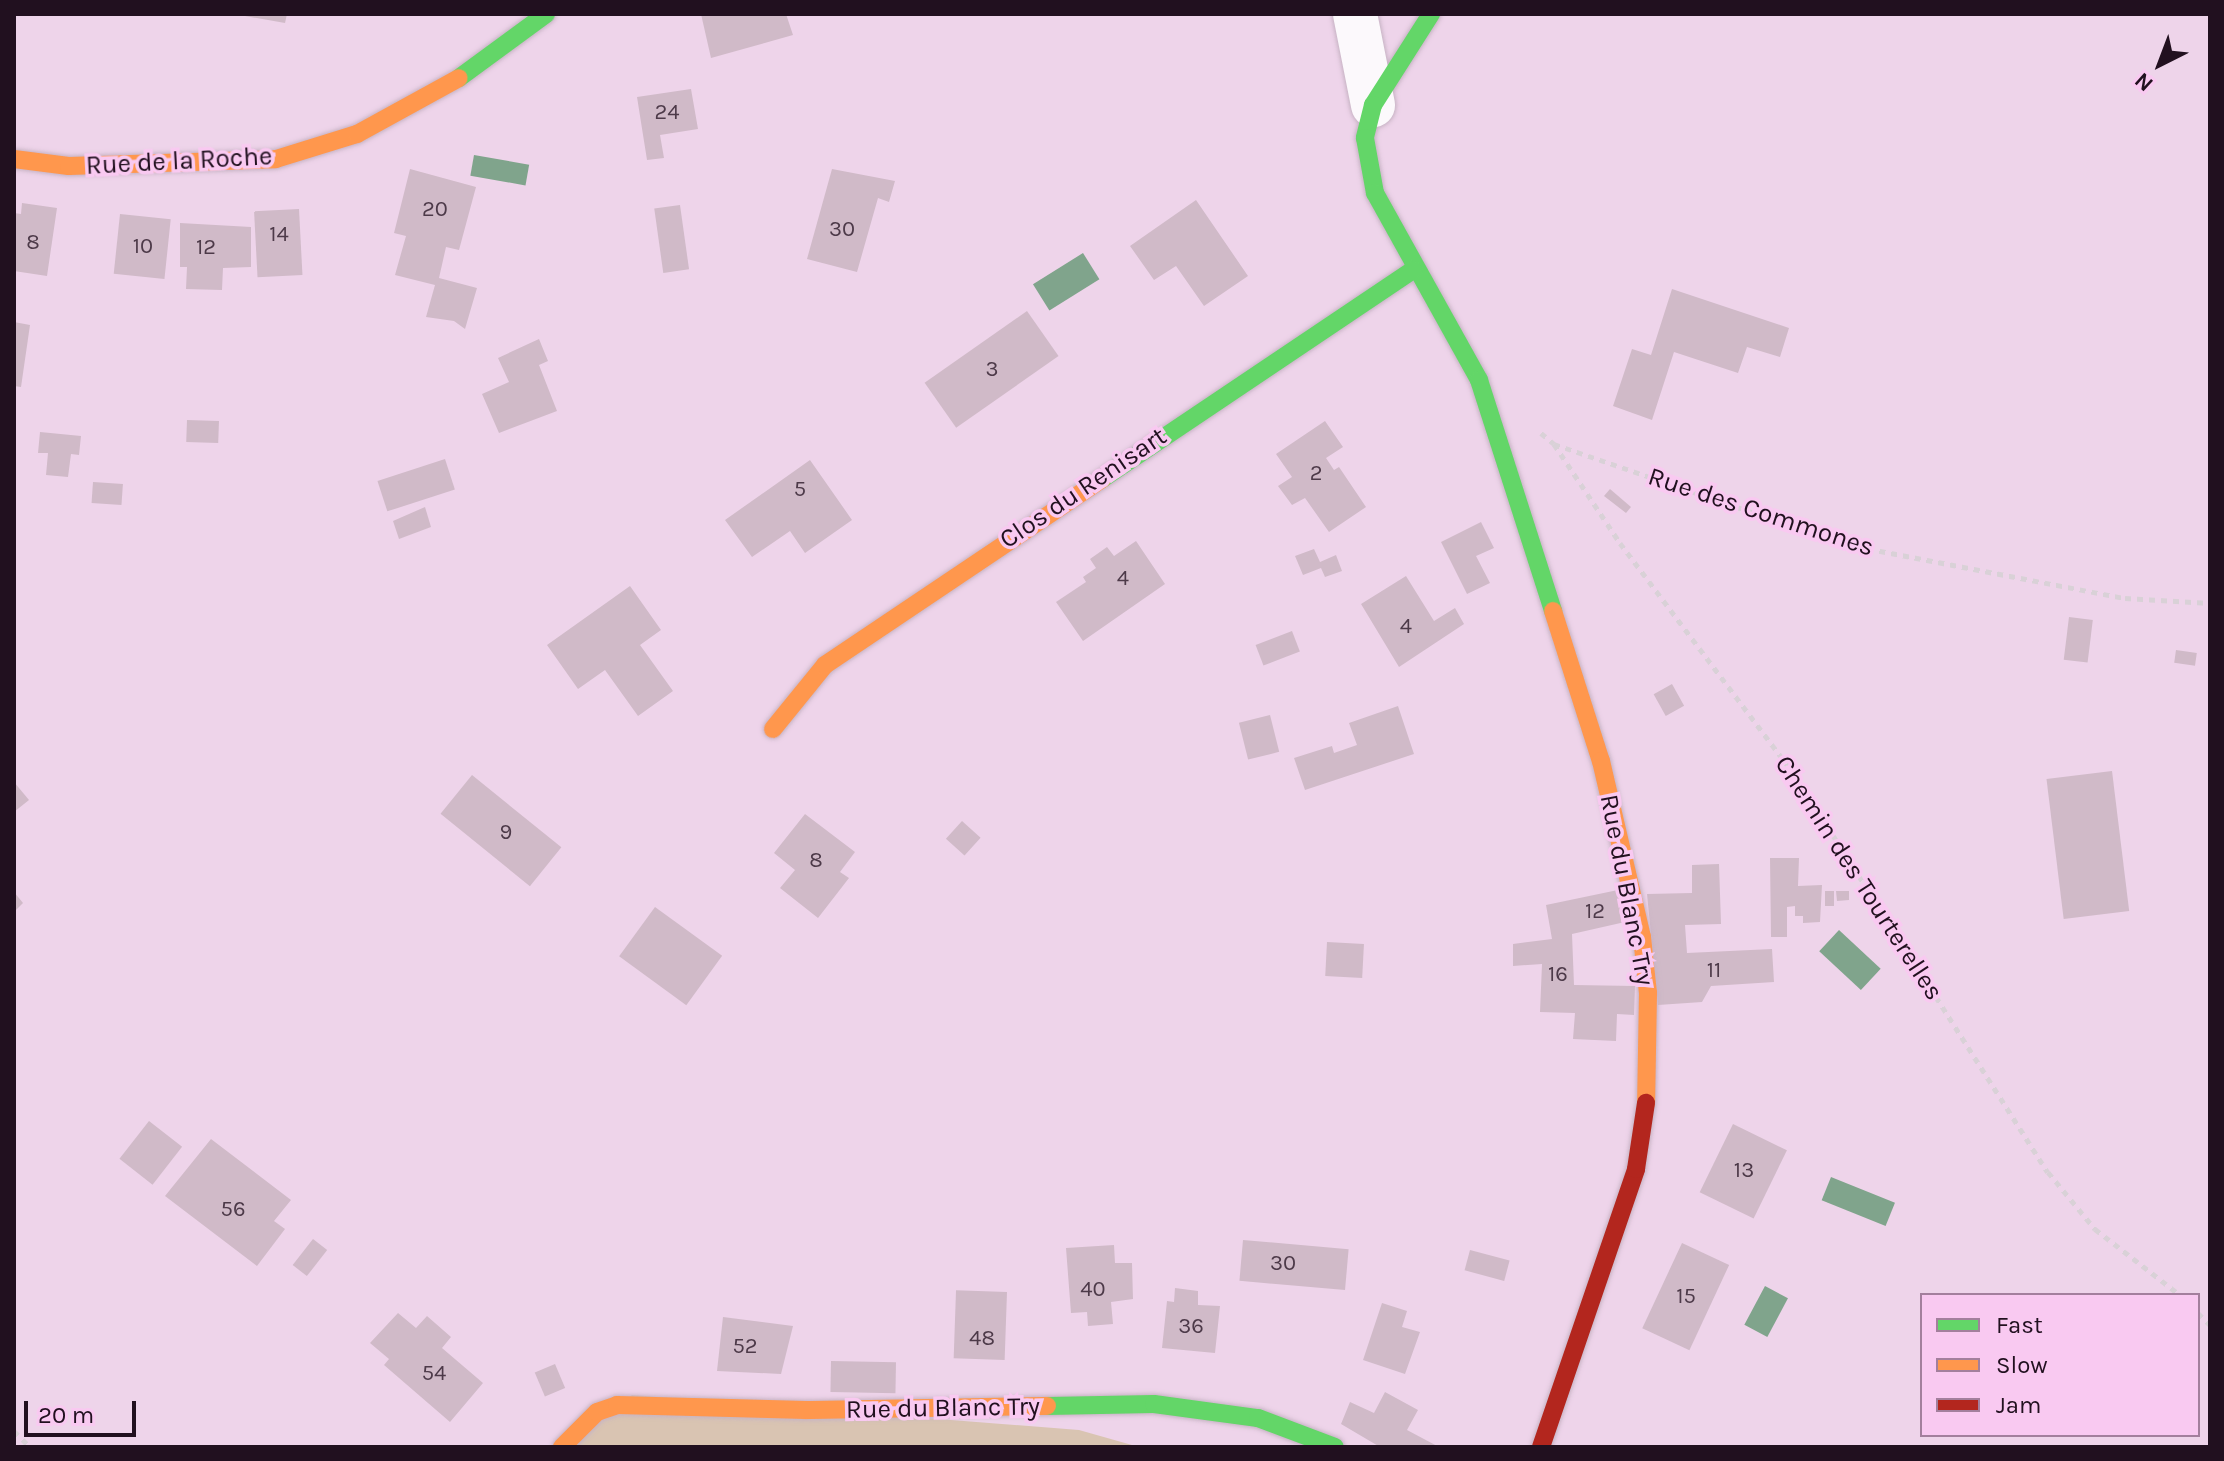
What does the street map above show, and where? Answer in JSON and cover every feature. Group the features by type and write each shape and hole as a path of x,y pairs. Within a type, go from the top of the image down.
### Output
{"street":[{"name":"Rue de la Roche","path":"14,159 69,166 276,159 357,134 443,89 546,14"},
{"path":"1355,14 1373,105"},
{"path":"1373,105 1431,14"},
{"name":"Rue du Blanc Try","path":"1373,105 1365,138 1375,193 1413,270 1468,357 1495,428 1601,761 1632,890 1648,993 1645,1126 1636,1169 1541,1447"},
{"name":"Clos du Renisart","path":"773,729 825,665 1252,373 1413,270"},
{"name":"Rue du Blanc Try","path":"562,1447 597,1412 617,1405 806,1410 1154,1404 1258,1418 1335,1447"}],"path":[{"name":"Rue des Commones","path":"1533,426 1554,444 1844,544 2125,598 2210,603"},
{"name":"Chemin des Tourterelles","path":"1554,444 1620,543 1794,774 2048,1172 2095,1229 2177,1293"},
{"path":"14,1431 30,1447"}],"shaded area":[{"path":"474,155 529,165 526,185 470,176"},
{"path":"1083,253 1099,279 1049,311 1033,284"},
{"path":"1839,930 1881,969 1861,990 1819,951"},
{"path":"1831,1177 1895,1203 1886,1226 1822,1200"},
{"path":"1765,1286 1788,1298 1767,1337 1744,1325"},
{"path":"632,1395 1079,1430 1139,1447 563,1447"}],"building":[{"path":"234,14 287,14 285,23"},
{"path":"701,14 786,14 793,35 711,58"},
{"path":"691,89 698,129 660,135 664,158 647,160 637,97"},
{"path":"410,169 476,187 459,250 446,247 439,278 477,288 465,329 454,321 426,317 435,285 395,275 406,236 394,233"},
{"path":"832,169 895,181 889,202 878,198 857,272 807,259"},
{"path":"1196,200 1248,276 1204,306 1176,266 1154,280 1130,246"},
{"path":"22,203 57,208 47,276 14,271 14,213 21,214"},
{"path":"680,205 689,269 663,273 654,209"},
{"path":"299,209 302,275 258,277 254,211"},
{"path":"120,214 171,219 164,279 114,274"},
{"path":"180,223 251,227 251,267 223,268 222,290 186,289 187,267 180,267"},
{"path":"1672,289 1789,328 1780,357 1747,347 1738,373 1674,352 1652,420 1613,406 1632,349 1651,355"},
{"path":"1027,311 1059,356 956,428 925,383"},
{"path":"14,322 30,325 21,387 14,386"},
{"path":"539,339 548,361 539,365 557,411 499,433 482,394 509,382 498,358"},
{"path":"187,420 219,421 218,443 186,442"},
{"path":"1325,421 1343,447 1326,458 1334,470 1339,467 1366,507 1329,532 1305,498 1292,505 1278,486 1292,477 1276,454"},
{"path":"40,432 81,436 79,455 71,454 68,477 46,475 48,453 38,453"},
{"path":"445,459 455,489 387,511 377,481"},
{"path":"810,460 852,520 805,553 790,531 752,557 725,520"},
{"path":"93,482 123,484 121,505 92,503"},
{"path":"1610,489 1631,507 1626,513 1604,496"},
{"path":"425,507 431,527 399,539 393,521"},
{"path":"1481,522 1494,548 1476,556 1490,583 1467,594 1441,542"},
{"path":"1136,541 1165,584 1083,641 1056,602 1086,582 1083,577 1096,568 1090,559 1107,547 1114,556"},
{"path":"1314,549 1320,562 1336,555 1342,571 1325,577 1321,568 1303,575 1295,556"},
{"path":"1406,576 1434,621 1455,608 1464,624 1399,667 1361,604"},
{"path":"630,586 661,630 640,645 673,691 638,716 605,670 578,689 547,645"},
{"path":"2069,617 2093,620 2088,663 2064,660"},
{"path":"1292,631 1300,652 1263,666 1256,645"},
{"path":"2176,650 2197,653 2195,666 2174,663"},
{"path":"1672,684 1684,706 1666,716 1654,694"},
{"path":"1398,706 1414,754 1305,790 1294,758 1332,746 1334,753 1357,745 1349,723"},
{"path":"1270,715 1279,752 1248,760 1239,723"},
{"path":"2112,771 2129,911 2064,919 2046,779"},
{"path":"472,775 561,847 530,886 441,814"},
{"path":"14,782 29,800 14,812"},
{"path":"805,814 855,852 840,872 849,878 818,918 780,888 795,870 774,853"},
{"path":"962,821 981,838 965,856 946,839"},
{"path":"1770,858 1799,858 1798,886 1822,885 1820,922 1803,923 1803,916 1795,916 1795,906 1787,907 1787,937 1771,937"},
{"path":"1719,864 1721,924 1685,925 1687,953 1772,949 1774,982 1711,986 1702,1002 1658,1005 1647,894 1692,893 1692,865"},
{"path":"1618,890 1625,922 1572,934 1574,985 1635,986 1634,1015 1617,1014 1616,1041 1573,1039 1575,1013 1540,1012 1542,964 1513,966 1513,944 1552,939 1546,905"},
{"path":"1825,891 1834,891 1834,906 1825,906"},
{"path":"1836,891 1849,891 1849,900 1837,901"},
{"path":"14,892 23,903 14,912"},
{"path":"655,907 722,956 686,1005 619,956"},
{"path":"1327,942 1364,944 1362,978 1325,976"},
{"path":"149,1121 182,1147 153,1185 119,1159"},
{"path":"1733,1124 1787,1150 1754,1219 1700,1192"},
{"path":"211,1139 291,1200 274,1221 285,1229 257,1266 165,1196"},
{"path":"313,1239 327,1250 307,1276 293,1265"},
{"path":"1243,1240 1349,1249 1345,1290 1239,1281"},
{"path":"1682,1243 1729,1265 1689,1350 1642,1328"},
{"path":"1114,1245 1115,1263 1132,1263 1133,1299 1111,1302 1113,1324 1088,1326 1087,1312 1071,1313 1066,1248"},
{"path":"1470,1250 1510,1261 1504,1281 1465,1270"},
{"path":"1175,1288 1198,1291 1198,1305 1220,1306 1215,1353 1162,1348 1167,1301 1174,1302"},
{"path":"956,1290 1007,1292 1005,1360 954,1358"},
{"path":"1382,1303 1407,1311 1402,1327 1420,1332 1405,1374 1363,1360"},
{"path":"398,1313 416,1328 427,1316 451,1337 442,1348 483,1383 450,1422 384,1365 389,1359 370,1343"},
{"path":"723,1317 793,1326 781,1374 717,1371"},
{"path":"831,1361 896,1362 895,1393 830,1392"},
{"path":"555,1364 565,1388 545,1397 535,1373"},
{"path":"1385,1392 1418,1410 1407,1430 1439,1447 1380,1447 1341,1424 1350,1402 1374,1413"}],"traffic: fast":[{"path":"459,78 546,14"},
{"path":"1431,14 1373,105 1365,138 1375,193 1479,380 1553,611"},
{"path":"1102,479 1413,270"},
{"path":"1047,1406 1154,1404 1258,1418 1335,1447"}],"traffic: slow":[{"path":"14,159 69,166 276,159 357,134 459,78"},
{"path":"773,729 825,665 1102,479"},
{"path":"1553,611 1601,761 1642,937 1648,993 1646,1103"},
{"path":"562,1447 597,1412 617,1405 806,1410 1047,1406"}],"traffic: jam":[{"path":"1541,1447 1636,1169 1646,1103"}]}
